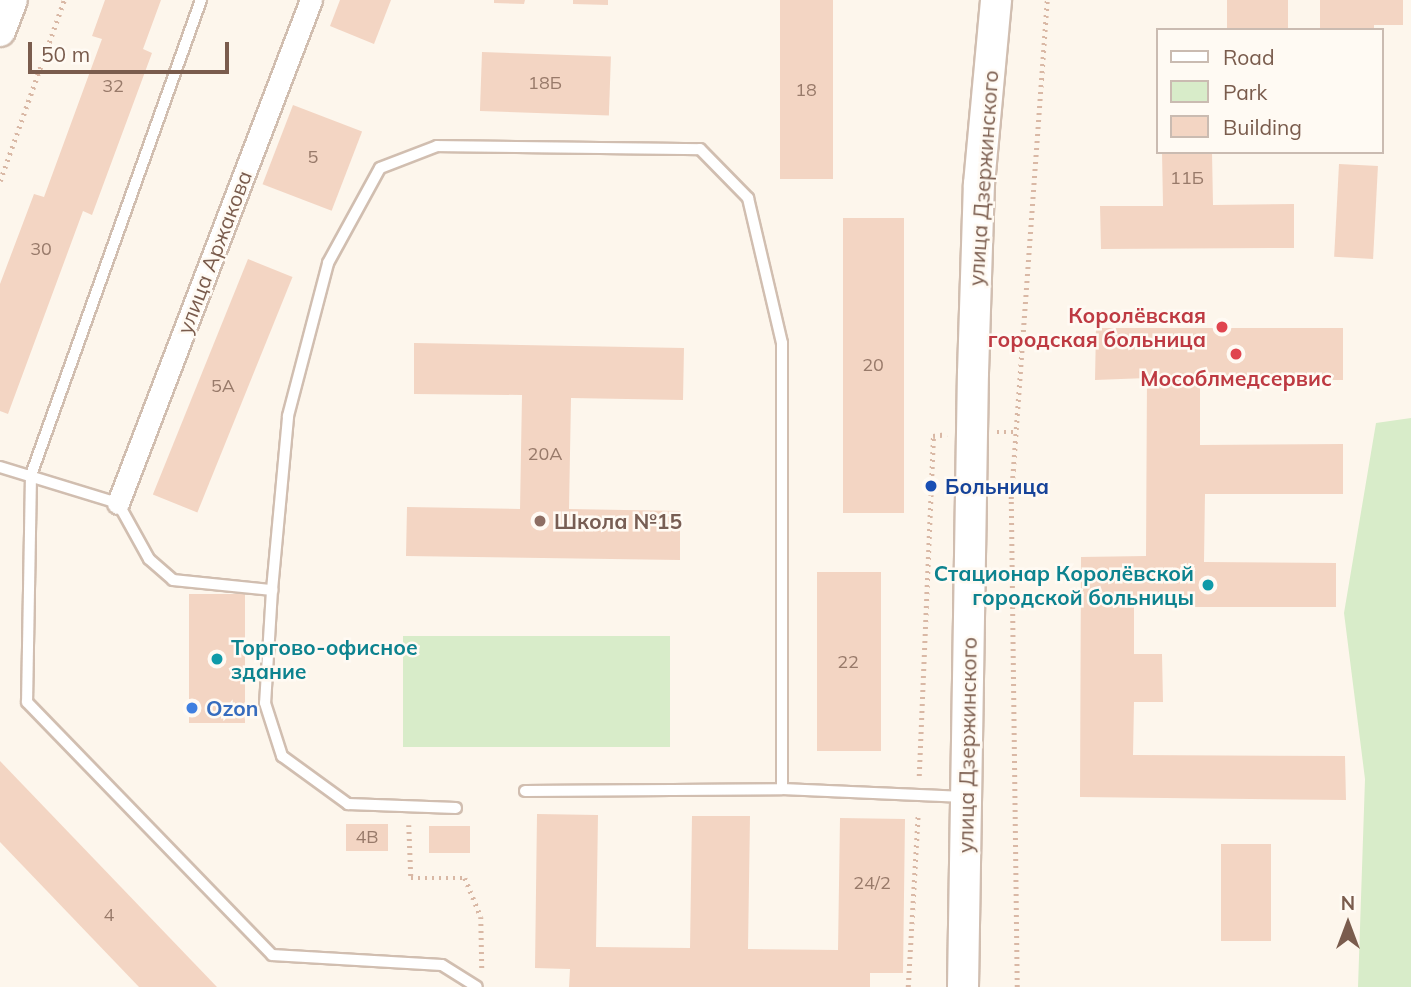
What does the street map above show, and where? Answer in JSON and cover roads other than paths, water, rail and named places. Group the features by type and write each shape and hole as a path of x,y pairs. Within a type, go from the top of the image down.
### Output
{"street":[{"path":"0,31 12,0"},
{"name":"улица Аржакова","path":"118,503 310,0"},
{"name":"улица Дзержинского","path":"963,987 978,224 996,0"}],"lane":[{"path":"201,0 31,475 27,702 272,955 442,965 477,987"},
{"path":"456,808 348,804 282,756 265,703 288,416 328,263 380,168 437,146 700,149 748,198 782,343 782,789"},
{"path":"0,467 118,503 149,559 173,580 272,590"},
{"path":"525,791 782,789 967,797"}],"place":[{"name":"Королёвская городская больница","path":"1222,327"},
{"name":"Мособлмедсервис","path":"1236,354"},
{"name":"Больница","path":"931,486"},
{"name":"Школа №15","path":"540,521"},
{"name":"Стационар Королёвской городской больницы","path":"1208,585"},
{"name":"Торгово-офисное здание","path":"217,659"},
{"name":"Ozon","path":"192,708"}]}
